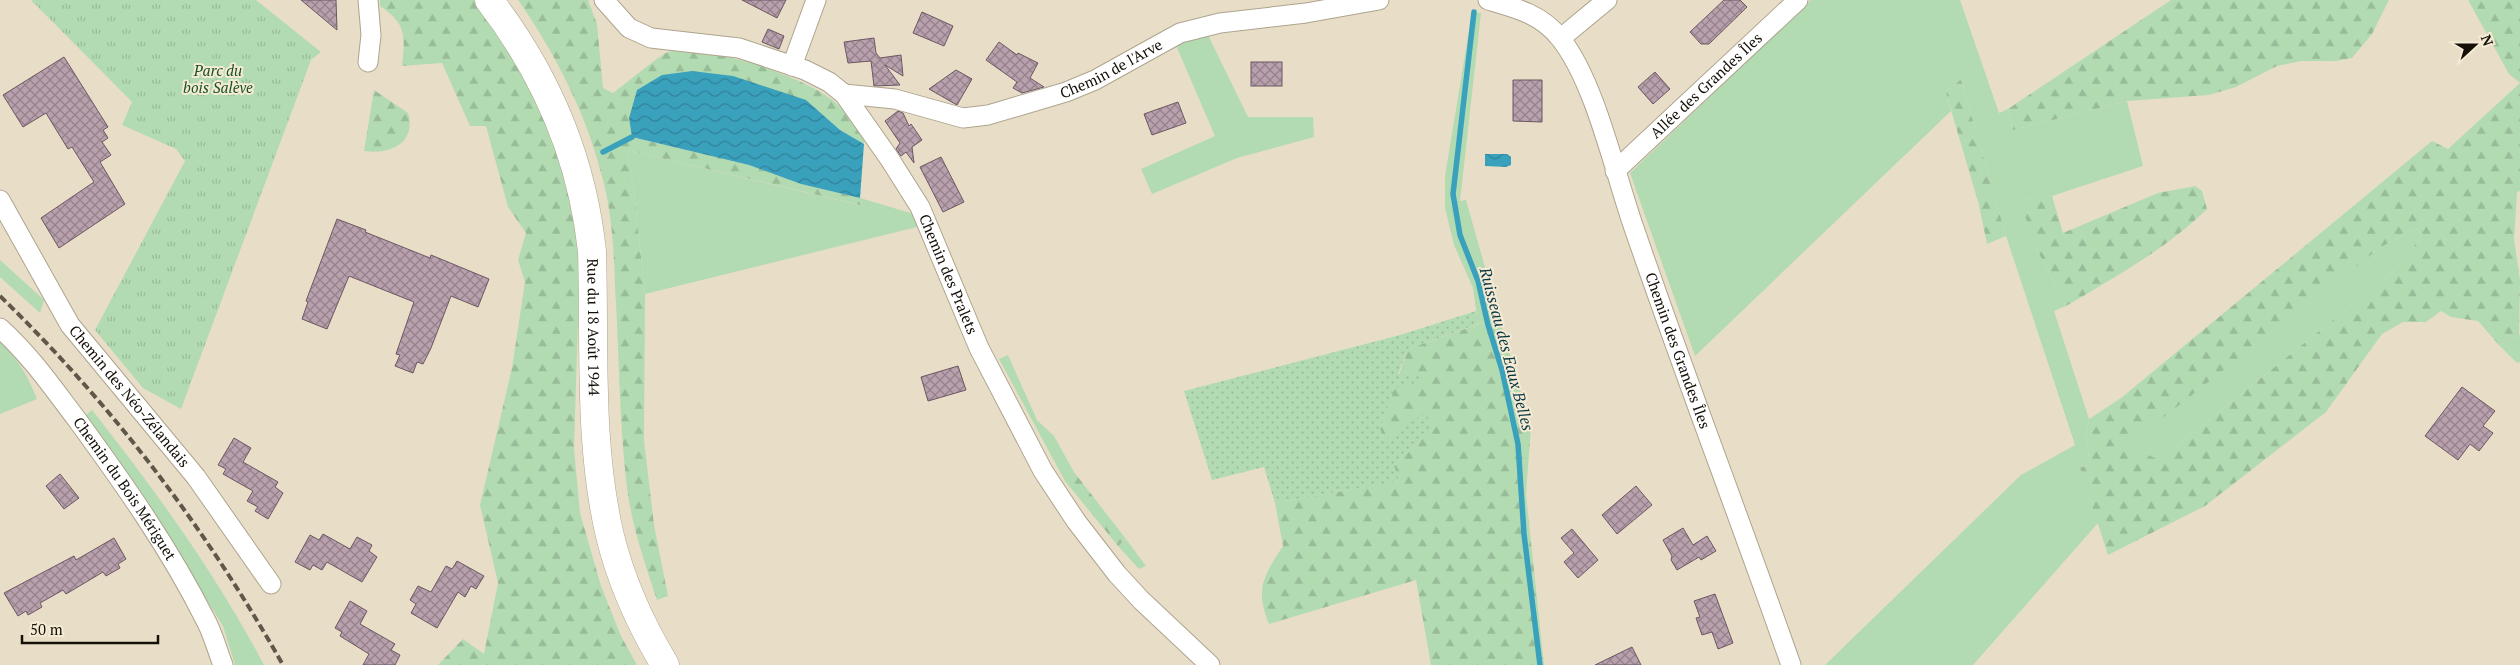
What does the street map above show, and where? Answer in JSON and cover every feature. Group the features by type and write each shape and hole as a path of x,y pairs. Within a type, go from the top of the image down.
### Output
{"main road":[{"name":"Rue du 18 Août 1944","path":"490,0 540,77 561,124 577,168 589,221 592,250 596,436 606,514 615,555 634,606 665,665"}],"street":[{"path":"368,0 370,34 368,62"},
{"name":"Chemin des Pralets","path":"604,0 629,28 651,38 739,48 820,77 844,94 889,158 920,207 979,348 1043,472 1076,521 1117,574 1201,662"},
{"path":"792,66 816,0"},
{"name":"Chemin de l'Arve","path":"844,94 895,99 963,118 988,115 1066,92 1095,80 1180,32 1260,8 1306,13 1379,0"},
{"path":"1488,0 1509,5 1537,16 1561,38 1607,0"},
{"name":"Allée des Grandes Îles","path":"1615,171 1798,0"},
{"name":"Chemin des Grandes Îles","path":"1561,38 1587,89 1791,665"},
{"name":"Chemin des Néo-Zélandais","path":"0,200 70,325 196,478 271,584"},
{"name":"Chemin du Bois Mériguet","path":"0,328 23,349 47,378 110,465 173,562 206,620 223,665"}],"green space":[{"name":"Parc du bois Salève","path":"31,0 256,0 321,52 311,60 181,409 143,388 95,330 185,161 176,149 122,125 132,102"},
{"path":"380,0 474,0 521,69 565,167 580,256 574,449 580,513 601,586 621,636 637,665 438,665 463,639 484,654 498,583 480,505 512,368 525,282 518,260 526,233 508,207 486,126 470,126 442,63 402,66 404,46 400,25 380,6"},
{"path":"518,0 588,0 597,24 603,88 613,93 668,52 684,50 705,52 752,63 817,90 840,107 865,135 864,144 840,130 806,100 637,90 629,118 632,137 749,165 801,184 860,198 860,205 627,150 634,192 645,294 644,440 654,525 668,596 657,600 638,541 628,495 622,431 613,247 604,184 589,135 570,88 546,43"},
{"path":"1811,0 1960,0 1999,113 2008,109 2013,130 2127,101 2143,166 2052,196 2020,199 2036,248 2066,306 2054,311 2089,419 2086,439 2090,464 2080,468 2098,523 1973,665 1825,665 2021,475 2075,445 2006,236 1961,79 1946,93 1951,111 1695,356 1630,173"},
{"path":"2171,0 2389,0 2372,34 2352,58 2336,61 2301,61 2277,66 2236,87 2209,95 2127,101 2013,130 2008,109"},
{"path":"2468,0 2520,0 2520,83 2509,74"},
{"path":"1472,12 1481,13 1460,201 1466,200 1499,317 1478,324 1473,288 1454,245 1445,208 1445,176"},
{"path":"1208,35 1248,117 1313,117 1314,137 1237,158 1152,194 1141,169 1215,136 1175,43"},
{"path":"1961,79 2006,236 1987,244 1979,205 1946,93"},
{"path":"2520,83 2520,191 2517,192 2514,239 2520,280 2519,337 2499,345 2478,321 2451,317 2441,311 2426,322 2403,322 2382,334 2326,412 2205,506 2108,555 2080,468 2090,464 2086,439 2089,419 2121,398 2432,141 2448,149","holes":["2417,229 2422,236 2394,271 2159,460 2128,445 2381,247"]},
{"path":"374,90 408,113 410,123 405,139 399,145 391,149 373,152 364,151"},
{"path":"627,150 859,205 860,198 914,214 921,226 645,294 634,192"},
{"path":"2195,186 2202,191 2207,209 2157,250 2066,306 2036,248 2019,199 2052,196 2063,233 2158,193"},
{"path":"2417,229 2422,236 2394,271 2159,460 2127,445 2381,247"},
{"path":"0,260 44,300 40,313 0,277"},
{"path":"1476,311 1478,324 1408,349 1398,374 1419,374 1419,385 1395,387 1380,429 1384,441 1425,413 1434,427 1394,466 1399,481 1275,503 1264,467 1212,480 1184,391 1400,335"},
{"path":"1499,317 1531,427 1526,494 1544,665 1431,665 1416,580 1269,624 1262,601 1263,583 1270,566 1283,546 1275,503 1398,481 1394,466 1434,427 1384,441 1380,429 1408,349"},
{"path":"2520,332 2520,362 2517,363 2499,345 2519,337"},
{"path":"0,342 22,368 37,399 0,414"},
{"path":"1008,355 1037,420 1054,436 1074,472 1065,481 999,359"},
{"path":"92,410 184,534 226,598 264,665 235,665 223,626 146,503 85,416"},
{"path":"1074,472 1126,539 1118,546 1065,481"},
{"path":"1126,539 1146,566 1139,569 1118,546"}],"water":[{"path":"692,71 733,76 806,100 840,130 864,144 860,198 801,184 749,165 632,137 629,118 637,90 662,75"},
{"path":"1485,154 1507,154 1511,157 1511,165 1506,167 1485,166"}],"building":[{"path":"301,0 336,0 337,30"},
{"path":"742,0 786,0 777,18"},
{"path":"1724,0 1740,0 1747,7 1709,44 1701,44 1690,32"},
{"path":"922,12 953,26 944,46 913,33"},
{"path":"768,29 784,36 779,49 762,42"},
{"path":"874,38 876,53 880,58 901,55 903,76 885,65 900,85 874,86 871,61 848,63 844,42"},
{"path":"999,42 1017,55 1018,53 1038,63 1030,78 1044,87 1022,93 1013,88 1017,82 986,60"},
{"path":"64,57 108,127 103,130 108,138 102,142 111,155 100,162 125,204 59,248 41,218 94,182 72,147 68,149 46,113 23,127 3,95"},
{"path":"1251,62 1282,62 1282,86 1251,86"},
{"path":"956,70 972,79 957,105 929,89"},
{"path":"1655,72 1670,89 1653,104 1638,87"},
{"path":"1513,80 1542,80 1542,122 1513,121"},
{"path":"1178,102 1186,123 1152,135 1144,114"},
{"path":"898,111 903,113 909,126 911,124 922,140 912,147 914,163 906,152 901,156 896,149 900,143 885,121"},
{"path":"941,157 964,202 943,212 920,167"},
{"path":"337,219 430,258 431,255 489,279 478,307 451,296 431,348 423,364 417,362 413,373 395,366 400,355 396,354 414,302 349,276 327,329 302,319 308,302 306,301"},
{"path":"958,366 966,390 928,401 921,377"},
{"path":"2462,387 2495,411 2483,426 2493,433 2479,451 2470,444 2458,460 2425,436"},
{"path":"234,438 251,448 243,462 278,482 275,487 283,493 268,519 255,511 258,507 247,501 253,491 223,474 226,469 218,465"},
{"path":"60,474 79,498 64,509 46,486"},
{"path":"1636,486 1652,505 1617,534 1602,515"},
{"path":"1683,528 1693,545 1707,536 1716,551 1701,560 1699,557 1677,570 1663,540"},
{"path":"1572,529 1598,560 1578,578 1564,562 1574,553 1561,538"},
{"path":"323,534 350,549 357,537 372,545 369,551 377,557 362,582 327,562 322,570 313,565 310,570 295,562 310,535 319,540"},
{"path":"114,538 126,559 118,564 120,568 106,576 103,572 66,594 63,590 40,603 42,607 28,615 26,611 18,616 4,593 74,556 76,560"},
{"path":"457,561 484,576 476,589 471,586 465,597 458,592 437,628 411,613 416,604 410,600 418,586 431,592 446,566 452,569"},
{"path":"1715,594 1733,643 1718,649 1712,632 1702,635 1696,618 1700,617 1694,601"},
{"path":"350,601 367,611 360,624 395,644 391,650 400,655 395,665 363,665 369,654 340,636 342,632 335,628"},
{"path":"1632,647 1641,665 1595,665"}],"waterway":[{"name":"Ruisseau des Eaux Belles","path":"1474,12 1453,194 1460,235 1478,281 1488,325 1502,370 1518,444 1524,534 1540,665"},
{"path":"603,152 632,137"}],"railway":[{"path":"0,296 81,381 155,470 222,565 283,665"}]}
